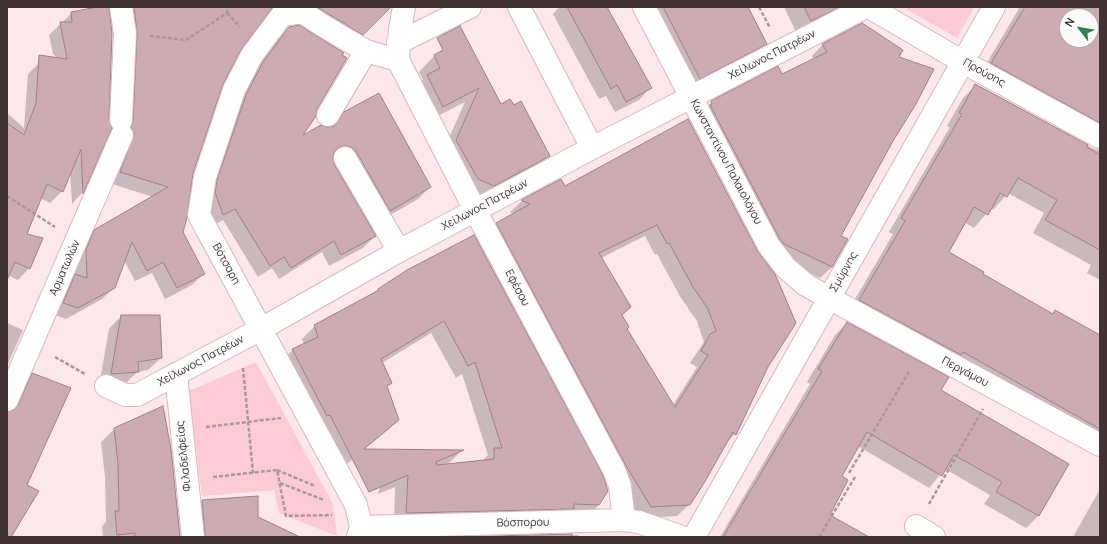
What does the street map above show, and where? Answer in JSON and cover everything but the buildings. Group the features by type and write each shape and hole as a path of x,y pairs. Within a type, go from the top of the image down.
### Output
{"street":[{"name":"Αρματωλών","path":"8,397 77,242 122,128 125,34 121,7"},
{"path":"398,51 404,7"},
{"path":"301,10 366,51 398,51 470,7"},
{"path":"519,7 592,148"},
{"name":"Κωνσταντίνου Παλαιολόγου","path":"644,7 769,246 786,268 806,285 830,298"},
{"name":"Χείλωνος Πατρέων","path":"106,386 131,396 137,394 261,329 475,210 691,96 866,7"},
{"name":"Προύσης","path":"869,7 963,62 1100,137"},
{"name":"Σμύρνης","path":"694,537 994,7"},
{"name":"Βότσαρη","path":"301,10 282,15 252,55 234,90 205,177 199,215 356,505 359,532"},
{"path":"328,115 366,51"},
{"name":"Εφέσου","path":"398,51 475,210 614,470 620,486 624,520"},
{"path":"345,158 399,251"},
{"name":"Περγάμου","path":"830,298 1100,445"},
{"name":"Φιλαδελφείας","path":"176,374 193,537"},
{"name":"Βόσπορου","path":"359,532 624,520 639,522 682,537"}],"path":[{"path":"125,34 186,40 227,13 227,7"},
{"path":"7,196 77,242"},
{"path":"32,344 106,386"},
{"path":"849,474 922,349"},
{"path":"243,367 253,473"},
{"path":"928,505 995,388"},
{"path":"202,428 285,417"},
{"path":"277,470 286,516 334,515"},
{"path":"211,477 277,470 318,487"},
{"path":"819,537 855,477"},
{"path":"279,482 326,501"}],"shaded area":[{"path":"910,7 974,7 957,38 906,9"},
{"path":"256,362 333,504 337,536 279,513 274,490 202,496 189,391"}]}
